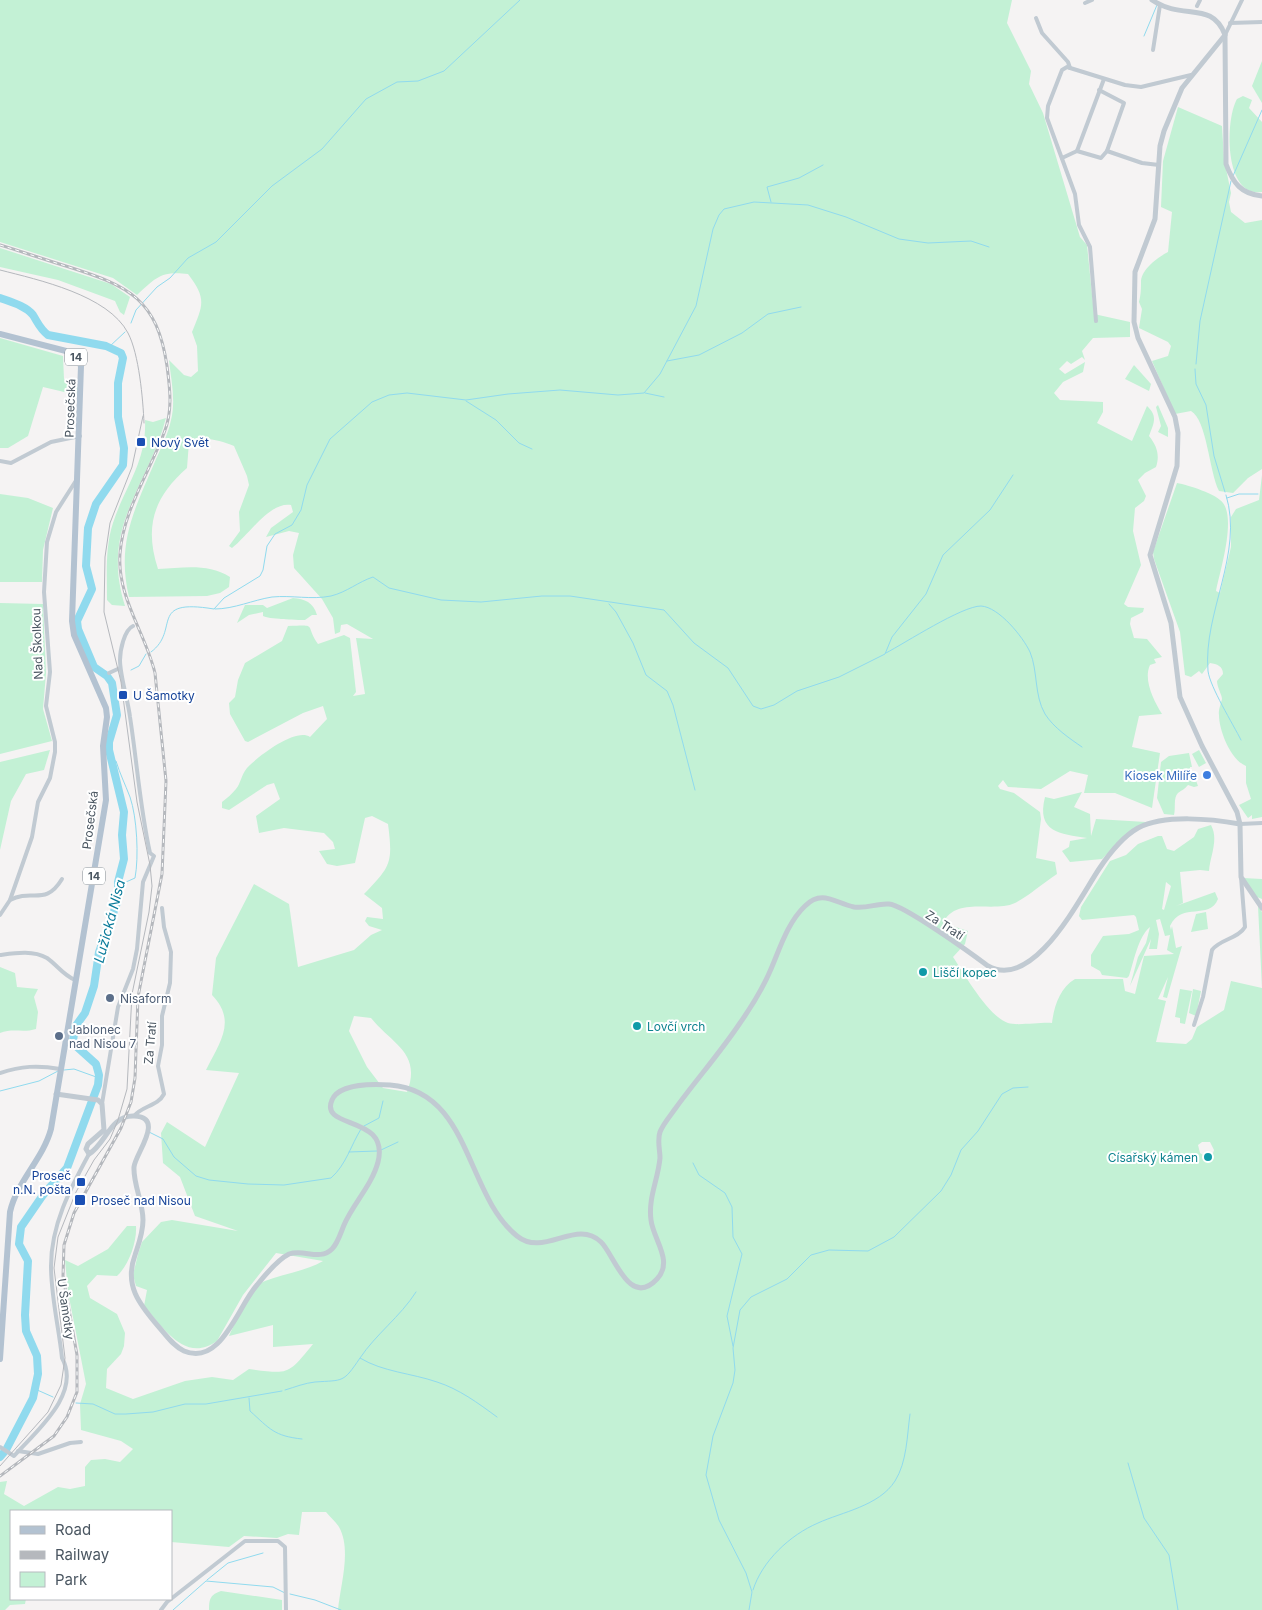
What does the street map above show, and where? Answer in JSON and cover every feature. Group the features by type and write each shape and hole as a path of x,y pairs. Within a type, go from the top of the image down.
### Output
{"main road":[{"name":"Prosečská","path":"0,334 66,351 76,357 82,370 73,630 103,700 107,717 103,746 106,807 49,1136 16,1193 10,1212 0,1359"}],"street":[{"path":"1085,3 1092,0"},
{"path":"1152,0 1160,6 1174,9 1197,6 1212,11 1221,20 1225,35 1226,164 1231,178 1239,188 1262,196"},
{"path":"1197,6 1200,0"},
{"path":"1194,1026 1203,998 1212,950 1217,944 1239,934 1245,927 1241,876 1240,824 1235,806 1202,746 1180,697 1171,624 1150,555 1177,466 1178,447 1175,417 1138,338 1134,322 1135,272 1155,219 1159,165 1164,131 1182,88 1225,35 1242,0"},
{"path":"1153,50 1160,6"},
{"path":"1036,18 1042,33 1068,62 1070,68"},
{"path":"1230,22 1262,22"},
{"path":"1096,321 1090,247 1079,225 1075,194 1047,112 1062,70 1070,68 1125,86 1141,87 1191,75"},
{"path":"1078,151 1104,79"},
{"path":"1062,158 1078,151 1101,158 1107,151 1124,103 1099,90"},
{"path":"1107,151 1142,163 1159,165"},
{"path":"0,461 11,463 22,459 51,442 80,436"},
{"name":"Nad Školkou","path":"0,915 10,900 32,836 38,802 50,778 55,752 55,742 46,706 50,672 46,641 44,592 47,542 56,512 78,477"},
{"path":"110,673 120,668 120,658 127,631 133,626"},
{"name":"U Šamotky","path":"89,1154 86,1149 88,1144 104,1130 100,1102 118,1007 133,970 137,949 142,888 154,856 150,853 142,819 130,716 120,668"},
{"name":"Za Tratí","path":"162,908 164,926 171,952 170,983 162,1016 162,1045 158,1066 164,1094 156,1102 139,1110 134,1116 143,1118 149,1128 146,1139 134,1162 143,1220 141,1239 131,1268 131,1283 138,1302 174,1344 180,1349 193,1353 213,1348 225,1335 254,1288 284,1258 297,1252 321,1255 330,1252 335,1246 347,1217 368,1184 378,1161 379,1146 374,1135 368,1129 337,1119 331,1111 330,1102 336,1094 351,1088 386,1084 407,1088 440,1107 449,1118 497,1214 520,1239 543,1243 579,1233 587,1234 602,1242 616,1268 628,1282 643,1286 652,1283 661,1273 664,1262 652,1229 650,1203 660,1162 660,1131 751,1007 784,939 803,908 810,901 821,896 858,908 891,904 941,933 988,966 999,971 1012,970 1049,943 1059,933 1108,858 1127,837 1140,827 1192,819 1240,824"},
{"path":"1240,824 1262,823"},
{"path":"1241,876 1262,908"},
{"path":"10,900 23,895 47,895 55,890 62,879"},
{"path":"0,955 36,953 48,959 65,976 75,980"},
{"path":"0,1073 24,1066 60,1069"},
{"path":"56,1094 100,1102"},
{"name":"U Šamotky","path":"0,1448 12,1455 18,1451 49,1419 56,1409 66,1383 68,1368 62,1358 52,1286 51,1252 62,1208 89,1154 96,1151 116,1121 134,1116"},
{"path":"18,1451 38,1454 70,1443 81,1442"},
{"path":"172,1598 245,1541 278,1541 284,1546 287,1588 286,1610"},
{"path":"161,1610 170,1600"}],"green space":[{"path":"0,0 1012,0 1007,23 1031,71 1029,84 1043,113 1080,237 1087,245 1094,314 1130,322 1130,337 1093,338 1082,351 1085,360 1082,357 1071,364 1067,361 1059,369 1065,374 1085,362 1083,372 1063,382 1054,393 1060,400 1103,402 1103,412 1097,423 1132,441 1147,406 1154,416 1149,436 1157,451 1157,463 1156,467 1145,473 1138,480 1146,496 1144,501 1135,508 1133,531 1141,565 1124,604 1128,607 1144,608 1143,612 1131,618 1130,624 1134,638 1147,639 1162,657 1154,659 1156,663 1150,665 1148,677 1153,697 1162,714 1139,716 1132,747 1160,753 1152,808 1115,793 1084,793 1088,775 1070,771 1041,789 1008,787 1003,780 998,786 1000,789 1014,793 1040,812 1041,819 1036,858 1055,862 1057,874 1015,903 997,907 966,907 949,915 943,923 968,931 965,944 953,957 985,1004 1000,1019 1008,1023 1052,1023 1054,1010 1062,992 1075,979 1123,979 1125,991 1135,994 1144,956 1174,954 1167,950 1170,935 1165,936 1160,919 1156,920 1159,934 1157,949 1149,949 1151,939 1130,986 1138,957 1146,943 1150,927 1139,943 1127,978 1102,975 1100,971 1091,966 1091,955 1103,936 1129,934 1139,930 1136,917 1134,915 1082,920 1079,916 1081,907 1110,861 1126,855 1138,844 1158,836 1162,836 1167,849 1174,851 1194,837 1198,829 1211,825 1214,842 1209,871 1180,872 1183,903 1176,906 1215,892 1218,899 1208,909 1181,914 1170,926 1171,930 1172,926 1176,948 1182,946 1167,998 1163,997 1168,977 1158,999 1166,1001 1156,1042 1186,1044 1192,1039 1197,1027 1224,1010 1231,981 1262,988 1262,1610 338,1610 345,1546 339,1527 326,1512 302,1512 299,1535 288,1534 277,1538 244,1536 229,1547 172,1542 172,1510 10,1510 10,1600 26,1600 25,1604 10,1605 5,1610 0,1610 0,1482 7,1481 4,1494 24,1506 58,1487 70,1489 85,1486 85,1467 91,1460 105,1459 120,1462 133,1449 121,1441 81,1430 80,1404 86,1384 68,1292 65,1260 78,1266 108,1249 127,1226 136,1226 131,1253 125,1266 117,1276 97,1275 87,1286 90,1298 117,1314 125,1333 121,1354 107,1369 106,1388 133,1399 185,1381 212,1377 233,1380 249,1369 280,1372 298,1362 313,1344 273,1347 273,1325 229,1336 244,1305 260,1284 323,1261 276,1253 243,1295 217,1341 205,1347 195,1348 185,1346 176,1340 144,1306 147,1290 136,1286 133,1275 142,1242 161,1222 172,1220 238,1231 195,1216 180,1177 163,1163 161,1133 167,1122 205,1147 239,1073 206,1070 221,1041 225,1023 224,1014 212,995 216,958 254,884 289,904 298,967 354,950 371,935 382,930 369,926 365,921 367,917 383,919 382,908 364,894 385,870 390,856 388,824 372,816 365,818 355,863 337,866 327,864 319,851 335,849 333,842 324,833 284,828 259,833 256,816 280,799 274,783 267,785 229,810 222,808 222,802 236,789 245,771 252,763 287,740 296,736 304,735 310,737 327,719 323,706 303,713 248,742 245,741 230,714 229,703 235,697 238,680 245,663 282,641 288,626 309,627 318,644 344,635 350,638 356,692 353,696 365,694 356,638 373,639 347,624 341,625 340,632 335,634 333,618 322,599 294,568 293,555 299,533 289,531 266,537 271,528 293,512 291,505 275,508 232,548 229,546 240,531 239,512 249,485 234,446 212,439 200,439 189,442 187,468 167,490 160,501 152,526 152,539 158,569 195,567 213,570 230,577 229,587 220,593 207,596 129,597 125,559 126,542 141,494 170,425 173,390 169,360 184,375 191,377 198,371 197,346 192,332 201,308 201,296 188,274 179,273 159,277 137,295 113,278 0,242","holes":["1166,882 1171,886 1164,910 1162,909","354,1016 371,1018 408,1058 411,1068 411,1079 407,1092 383,1088 367,1067 349,1031","1202,1142 1210,1142 1214,1150 1212,1156 1208,1158 1200,1153 1198,1145"]},
{"path":"1262,61 1262,103 1252,86"},
{"path":"1243,96 1252,100 1249,108 1262,122 1262,192 1250,191 1240,183 1234,171 1231,156 1230,123 1237,99"},
{"path":"1178,107 1222,126 1224,159 1231,193 1229,202 1231,212 1245,223 1262,220 1262,469 1248,478 1233,493 1219,491 1201,424 1191,411 1175,414 1152,361 1168,356 1171,346 1168,342 1139,328 1142,309 1139,302 1142,277 1151,264 1168,252 1172,212 1161,207 1163,161"},
{"path":"0,248 111,284 130,297 124,315 120,312 115,301 58,280 0,267"},
{"path":"0,338 63,356 64,379 78,387 77,395 43,387 28,436 8,448 0,448"},
{"path":"1134,365 1151,384 1149,391 1125,379"},
{"path":"1158,405 1168,428 1168,437 1158,432 1161,426 1156,407"},
{"path":"166,418 158,443 129,509 122,530 118,553 119,578 125,606 112,605 107,600 110,532 143,449 145,420 153,422"},
{"path":"1262,475 1262,817 1252,819 1252,815 1248,818 1239,805 1251,799 1246,783 1246,766 1235,758 1221,729 1219,711 1222,699 1217,681 1223,674 1222,669 1210,663 1202,674 1199,671 1191,677 1185,675 1180,632 1153,552 1177,483 1215,496 1223,503 1227,511 1228,521 1226,546 1216,591 1220,593 1231,547 1231,517 1236,509 1259,500"},
{"path":"0,494 28,498 53,508 43,550 42,582 0,582"},
{"path":"293,598 308,602 317,615 312,615 305,620 289,620 266,617 263,616 263,612 249,615 237,623 245,605 263,605 267,608"},
{"path":"0,603 43,604 46,673 43,709 52,741 0,754"},
{"path":"50,750 44,770 26,774 11,801 0,850 0,762"},
{"path":"1199,750 1206,763 1199,767 1192,754"},
{"path":"1189,753 1192,767 1190,767 1190,770 1193,772 1198,786 1188,785 1178,793 1174,815 1164,814 1157,798 1161,762 1169,756"},
{"path":"1082,792 1074,807 1090,814 1091,836 1096,819 1146,822 1131,831 1102,859 1070,862 1062,851 1069,847 1070,841 1087,838 1068,835 1052,829 1044,818 1045,797 1054,799"},
{"path":"1243,878 1262,879 1262,899 1257,897"},
{"path":"1258,906 1262,912 1262,988"},
{"path":"1206,912 1208,929 1191,932 1196,914"},
{"path":"0,967 15,973 17,987 38,989 34,997 38,1012 36,1029 0,1033"},
{"path":"1180,989 1192,991 1185,1024 1180,1023 1180,1018 1175,1017"},
{"path":"1193,989 1201,991 1196,1016 1189,1013"},
{"path":"221,1591 282,1600 282,1610 209,1610 211,1598 214,1594"}],"waterway":[{"path":"131,323 136,310 157,287 170,278 188,258 216,242 272,186 322,149 366,99 397,82 418,81 444,71 520,0"},
{"path":"1144,36 1157,5"},
{"path":"1233,176 1262,110"},
{"path":"771,202 767,187 799,178 823,165"},
{"path":"1196,364 1200,321 1231,181"},
{"path":"151,652 160,643 173,612 180,608 193,607 214,609 224,598 260,576 263,570 267,546 275,534 292,525 301,510 307,485 330,439 372,402 389,395 407,393 466,400 508,394 560,390 618,395 644,393 660,374 696,306 713,229 724,209 754,202 808,205 846,217 899,239 928,243 971,241 989,247"},
{"name":"Lužická Nisa","path":"0,298 30,312 48,335 106,346 121,353 123,358 118,383 118,417 124,448 123,465 96,504 88,528 86,566 92,589 77,621 78,629 94,667 107,676 112,683 117,715 109,742 109,750 124,812 122,835 124,859 118,882 118,900 99,952 94,986 85,1013 75,1027 73,1041 96,1064 99,1075 98,1085 67,1168 43,1195 21,1227 19,1244 28,1261 26,1331 37,1356 38,1374 33,1398 6,1450 0,1457"},
{"path":"667,361 699,355 742,333 768,314 801,307"},
{"path":"109,347 125,332"},
{"path":"1195,369 1196,384 1206,405 1214,456 1225,492"},
{"path":"645,393 664,397"},
{"path":"466,401 496,420 519,443 532,449"},
{"path":"215,609 229,608 272,597 316,598 331,596 373,577 389,588 441,600 481,602 542,596 570,596 664,610 694,643 728,668 753,706 761,709 774,705 797,691 839,677 885,654 892,637 926,594 943,555 990,510 1013,475"},
{"path":"1227,498 1239,494 1258,494"},
{"path":"1226,495 1230,517 1230,539 1227,561 1211,627 1208,671 1217,696 1241,740"},
{"path":"609,604 616,612 633,643 646,675 667,691 673,705 695,790"},
{"path":"886,653 961,612 981,606 988,608 1003,617 1010,624 1030,652 1039,699 1045,714 1057,728 1082,747"},
{"path":"131,670 139,666 146,654"},
{"path":"111,760 116,761 130,797 137,837 135,878 126,882 118,890"},
{"path":"64,1070 74,1069 99,1078"},
{"path":"0,1091 39,1081 58,1071"},
{"path":"749,1610 752,1592 746,1573 719,1520 706,1475 713,1436 733,1383 735,1370 733,1348 740,1310 751,1297 787,1279 811,1255 829,1250 868,1251 894,1237 941,1191 951,1175 961,1150 978,1131 1002,1094 1013,1088 1028,1087"},
{"path":"364,1126 379,1118 383,1101"},
{"path":"149,1132 163,1139 174,1157 196,1176 209,1180 248,1184 284,1185 331,1178 344,1161 361,1129"},
{"path":"381,1150 398,1142"},
{"path":"349,1152 377,1151"},
{"path":"693,1163 699,1175 725,1193 732,1207 733,1237 742,1254 727,1316 733,1346"},
{"path":"360,1358 416,1292"},
{"path":"285,1390 308,1383 342,1379 350,1372 360,1358 378,1366 453,1388 497,1417"},
{"path":"35,1389 53,1397"},
{"path":"76,1403 93,1404 115,1414 126,1414 153,1412 185,1404 206,1404 282,1391"},
{"path":"249,1398 250,1411 273,1431 285,1436 302,1439"},
{"path":"753,1590 757,1579 770,1559 797,1534 818,1523 860,1507 880,1497 888,1490 895,1481 902,1466 910,1414"},
{"path":"1128,1463 1144,1518 1169,1555 1178,1610"},
{"path":"207,1580 228,1563 263,1553"},
{"path":"173,1610 206,1581 273,1587 285,1593"},
{"path":"290,1594 315,1600 341,1610"}],"tram line":[{"path":"0,270 71,291 89,299 118,320 128,333 138,364 144,423"},
{"path":"0,1466 48,1412 61,1385 65,1358 54,1268 58,1237 76,1192 94,1160 110,1139 127,1089 132,994 149,912 152,886 150,865 137,802 121,682 104,612 105,557 110,523 132,467 143,416"}],"railway":[{"path":"0,245 90,274 124,289 137,298 156,325 162,343 167,366 170,400 167,425 131,507 122,538 120,554 120,570 127,600 151,658 155,673 166,781 162,874 138,997 135,1078 131,1102 121,1128 74,1213 64,1245 63,1276 77,1355 77,1392 67,1417 54,1436 0,1476"}],"place":[{"name":"Nový Svět","path":"141,442"},
{"name":"U Šamotky","path":"123,695"},
{"name":"Kiosek Milíře","path":"1207,775"},
{"name":"Liščí kopec","path":"923,972"},
{"name":"Nisaform","path":"110,998"},
{"name":"Lovčí vrch","path":"637,1026"},
{"name":"Jablonec nad Nisou 7","path":"59,1036"},
{"name":"Císařský kámen","path":"1208,1157"},
{"name":"Proseč n.N. pošta","path":"81,1182"},
{"name":"Proseč nad Nisou","path":"80,1200"}]}
